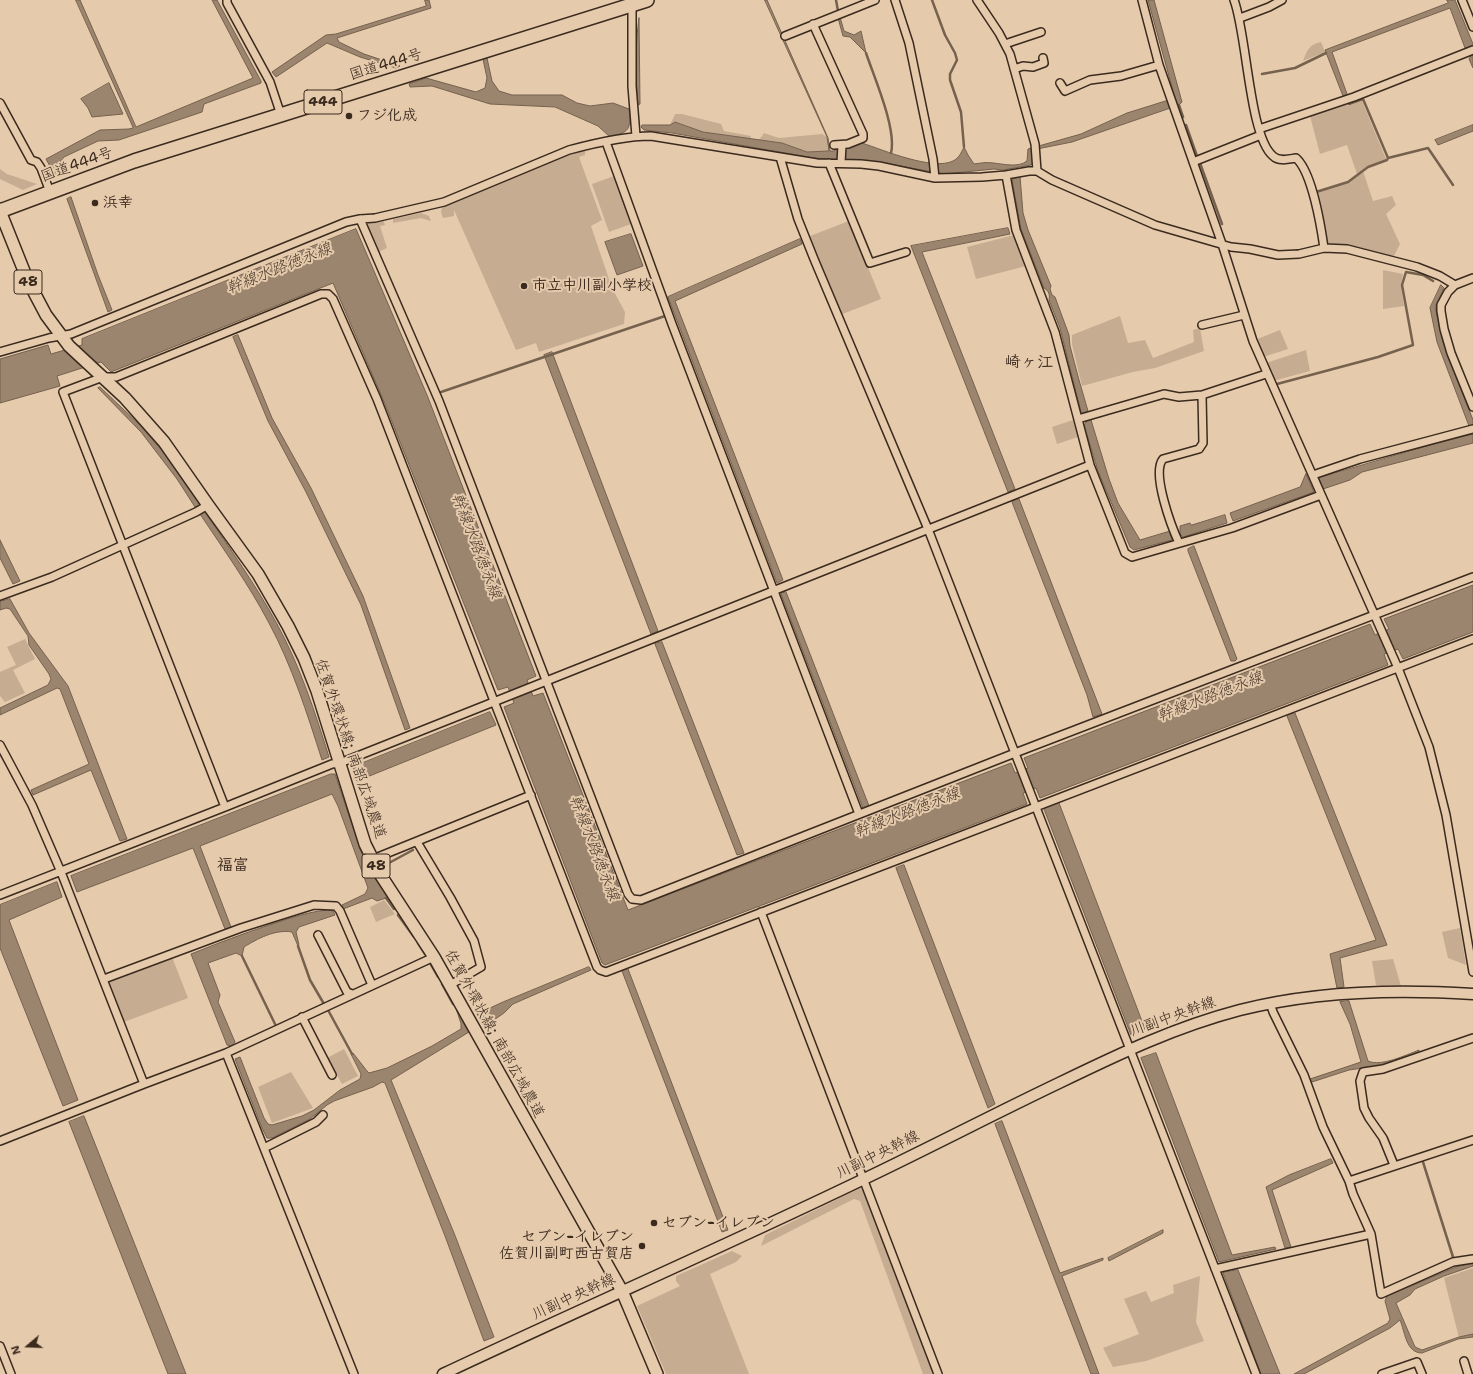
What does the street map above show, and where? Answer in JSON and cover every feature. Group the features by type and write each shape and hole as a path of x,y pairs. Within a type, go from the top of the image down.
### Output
{"highway":[{"name":"国道444号","path":"0,211 134,161 632,2 647,0"}],"main road":[{"name":"48","path":"0,211 28,281 46,315 61,336"},
{"name":"佐賀外環状線; 南部広域農道","path":"61,336 69,346 124,398 164,442 258,574 288,626 304,658 317,691 365,844 380,874 434,956 622,1291 657,1374"}],"street":[{"path":"227,0 227,3 270,82 281,115"},
{"path":"785,36 875,0"},
{"path":"896,0 909,43 933,159 935,178"},
{"path":"977,0 999,33 1010,54 1036,148 1037,171"},
{"path":"1142,0 1159,65 1222,244 1253,341 1266,374 1313,475 1392,654 1429,747 1446,815 1473,972"},
{"path":"1234,0 1240,18 1254,110 1260,132 1268,151 1274,158 1282,160 1296,158 1302,163 1313,194 1321,227 1324,248"},
{"path":"1240,18 1269,7 1282,0"},
{"path":"1462,0 1473,27"},
{"path":"632,2 632,86 636,136"},
{"path":"813,24 863,134 863,138 842,145 834,145"},
{"path":"1005,44 1041,32"},
{"path":"1193,162 1260,132 1470,51"},
{"path":"1014,69 1023,66 1033,67 1044,63 1043,58"},
{"path":"1060,83 1065,91 1090,80 1121,76 1159,65"},
{"path":"0,103 31,160 37,162 41,168 50,192"},
{"path":"0,352 49,338 70,334 346,222 375,218 444,202 569,150 636,136 652,136 830,164 841,163 880,166 935,178 955,179 1037,171 1052,180 1155,226 1231,247 1250,248 1278,255 1299,254 1324,248 1347,249 1417,267 1455,285"},
{"path":"606,142 670,317 859,814"},
{"path":"841,163 842,145"},
{"path":"780,157 798,219 928,529 1256,1374"},
{"path":"830,164 870,263 906,252"},
{"path":"1006,175 1016,230 1055,332 1090,465 1125,553 1132,557 1232,528 1321,495"},
{"path":"360,219 439,401 628,894 632,899 641,900 1015,753 1473,577"},
{"path":"1473,278 1455,285 1448,292 1441,311 1444,329 1451,353 1473,407"},
{"path":"225,807 63,392 103,378 116,377 321,294 328,294 333,299 377,399 597,966 600,970 606,972 1473,639"},
{"path":"1202,325 1244,315"},
{"path":"1078,419 1164,394 1179,398 1202,395 1266,374"},
{"path":"1179,543 1166,512 1159,478 1160,462 1163,459 1199,449 1203,443 1202,395"},
{"path":"1313,475 1360,459 1473,429"},
{"path":"0,895 332,764 340,763 1090,465"},
{"path":"0,596 52,577 208,505"},
{"path":"0,745 32,805 61,872 144,1084"},
{"path":"373,859 531,795"},
{"path":"417,842 474,940 481,967 450,985"},
{"path":"104,979 241,928 314,905 336,906 340,911 372,985"},
{"path":"761,912 938,1374"},
{"path":"318,935 347,992 352,994"},
{"path":"0,1141 226,1053 434,956"},
{"name":"川副中央幹線","path":"443,1374 863,1180 1130,1048 1158,1037 1202,1021 1270,1003 1349,994 1400,992 1473,994"},
{"path":"1270,1003 1304,1075 1323,1127 1349,1181 1353,1194 1371,1234 1381,1294 1453,1262 1473,1259"},
{"path":"302,1017 332,1075"},
{"path":"1394,1165 1383,1138 1364,1108 1360,1081 1363,1072 1383,1069 1473,1038"},
{"path":"226,1053 354,1374"},
{"path":"264,1148 316,1122 323,1115"},
{"path":"1349,1181 1473,1140"},
{"path":"1214,1269 1371,1234"},
{"path":"0,1346 11,1374"},
{"path":"1464,1361 1468,1374"},
{"path":"1382,1374 1417,1362 1422,1374"}],"shaded area":[{"path":"1321,42 1325,52 1303,61 1311,46"},
{"path":"1362,101 1386,159 1367,166 1357,174 1347,145 1320,154 1310,116 1346,104 1348,106"},
{"path":"675,114 682,114 721,124 724,131 751,136 750,139 703,132 675,122 670,125"},
{"path":"764,133 779,138 822,134 827,137 829,151 807,152 782,143 759,140"},
{"path":"585,150 585,155 579,157 602,220 591,226 612,288 625,312 624,324 539,352 536,343 516,350 454,210 454,216 443,218 441,212 442,207 555,160"},
{"path":"0,169 7,174 37,184 23,190 0,179"},
{"path":"1363,171 1373,201 1392,196 1396,205 1386,214 1400,244 1394,256 1347,246 1326,245 1317,192 1347,183"},
{"path":"614,176 631,224 609,232 592,184"},
{"path":"421,213 429,216 431,221 421,218 393,223 393,219"},
{"path":"383,220 385,225 380,226 387,248 378,252 367,226 368,223"},
{"path":"849,221 881,299 840,315 818,263 820,262 810,236"},
{"path":"1014,235 1026,266 976,279 967,247"},
{"path":"1383,270 1403,274 1401,286 1404,306 1383,309"},
{"path":"1120,316 1128,343 1145,340 1153,358 1194,342 1193,330 1200,328 1204,351 1155,368 1133,372 1082,386 1072,344 1072,335"},
{"path":"1280,330 1288,349 1263,357 1255,340"},
{"path":"1306,350 1310,371 1273,381 1266,363"},
{"path":"1073,420 1078,437 1057,444 1052,427"},
{"path":"25,639 35,659 13,670 25,693 5,702 0,696 0,672 16,665 7,647"},
{"path":"384,900 395,914 376,922 370,907"},
{"path":"1460,928 1466,965 1448,958 1442,932"},
{"path":"172,957 188,998 124,1022 109,981"},
{"path":"1393,959 1401,986 1376,985 1372,961"},
{"path":"344,1049 358,1076 342,1084 327,1058"},
{"path":"291,1072 313,1108 272,1123 258,1087"},
{"path":"860,1188 864,1190 934,1374 923,1374 860,1201 854,1199 761,1246 765,1235"},
{"path":"732,1251 742,1256 736,1262 710,1274 749,1374 666,1374 637,1306 680,1286 676,1281 676,1276"},
{"path":"1473,1268 1473,1336 1459,1338 1444,1278"},
{"path":"1200,1276 1196,1322 1204,1341 1146,1361 1113,1367 1103,1348 1139,1334 1124,1299 1146,1291 1151,1302 1174,1293 1173,1285"}],"water":[{"path":"76,0 80,0 136,127 253,78 212,0 217,0 261,83 204,104 202,112 119,140 98,141 64,157 58,165 62,175 56,177 46,159 100,130 133,128"},
{"path":"425,0 429,0 431,8 337,38 339,42 364,54 400,66 396,68 360,57 327,43 276,77 272,72 326,35 336,34 426,6"},
{"path":"765,0 767,0 828,138 830,151 834,151 836,149 846,149 862,143 921,162 944,163 953,161 957,158 964,147 974,164 1019,164 1027,161 1028,149 1081,134 1127,113 1175,98 1148,0 1154,0 1182,102 1179,105 1072,142 1032,150 1033,162 1031,165 1003,170 994,169 944,174 878,162 814,158 672,133 644,130 641,127 642,125 670,125 675,122 703,132 782,143 807,152 829,151 827,137"},
{"path":"1447,0 1455,0 1473,44 1473,68 1469,59 1471,56 1468,48 1465,48 1450,8 1332,52 1347,94 1343,96 1325,50 1448,3"},
{"path":"840,17 844,31 854,35 861,31 866,53 850,37 843,36 838,18"},
{"path":"639,18 640,104 638,105 636,62"},
{"path":"487,58 492,81 499,91 512,95 562,95 577,103 590,106 613,103 629,109 630,121 628,129 622,133 610,137 598,126 555,107 490,104 432,86 410,87 409,84 426,78 476,92 485,88 487,78 483,59"},
{"path":"109,83 123,114 92,117 88,108 81,99"},
{"path":"1473,125 1473,131 1438,145 1435,140"},
{"path":"1020,176 1023,213 1028,230 1051,286 1050,289 1052,295 1055,297 1069,335 1070,346 1088,411 1083,413 1081,412 1060,328 1049,300 1049,293 1044,288 1021,229 1012,180"},
{"path":"71,197 98,275 112,310 108,312 67,199"},
{"path":"1008,228 1010,234 922,252 1015,489 1008,492 911,246"},
{"name":"幹線水路徳永線","path":"356,229 427,395 536,676 527,680 533,696 543,693 628,910 1011,763 1015,773 1028,768 1024,758 1370,624 1375,635 1389,629 1384,619 1473,585 1473,632 1403,659 1398,649 1384,654 1388,665 1040,798 1036,788 1023,793 1027,804 605,965 602,963 504,707 514,703 508,687 498,690 385,404 333,283 111,372 101,362 57,376 60,386 0,403 0,359 48,345 51,354 82,345 82,339"},
{"path":"631,234 643,266 617,275 605,242"},
{"path":"800,239 802,244 675,301 783,580 777,583 668,297"},
{"path":"1441,285 1444,288 1435,307 1443,342 1473,420 1473,425 1469,426 1437,342 1430,308"},
{"path":"238,335 272,418 311,488 363,596 410,728 405,730 361,605 306,492 268,421 233,337"},
{"path":"552,352 658,631 651,634 544,355"},
{"path":"100,387 141,426 163,452 200,505 195,507 177,479 141,432 98,388"},
{"path":"1091,420 1118,503 1140,540 1170,531 1172,540 1134,550 1130,547 1098,471 1084,425 1086,422"},
{"path":"1473,433 1473,443 1362,472 1350,480 1323,489 1319,478"},
{"path":"1306,474 1314,492 1233,521 1230,513 1300,487"},
{"path":"1019,499 1102,714 1093,717 1087,695 1012,502"},
{"path":"205,512 252,581 285,640 306,689 329,757 322,760 298,690 277,639 253,595 200,514"},
{"path":"1225,515 1227,523 1183,537 1180,534 1180,526 1190,523 1191,525"},
{"path":"0,540 20,581 13,584 0,558"},
{"path":"1194,546 1237,659 1235,661 1231,661 1188,551 1188,549"},
{"path":"786,592 869,806 863,808 781,594"},
{"path":"10,599 29,633 68,686 127,839 120,841 91,770 33,795 31,790 89,764 60,689 57,688 0,715 0,708 48,685 51,679 29,645 28,636 10,609 6,608 0,610 0,602"},
{"path":"662,642 744,853 737,855 655,644"},
{"path":"490,712 496,725 357,781 353,767"},
{"path":"1295,713 1387,945 1340,958 1344,987 1337,988 1330,954 1376,940 1287,716"},
{"path":"331,774 335,774 360,849 371,872 387,897 386,898 377,901 372,898 343,909 342,908 342,905 365,894 368,888 338,806 332,794 200,846 231,927 225,929 193,848 77,892 71,876"},
{"path":"1059,803 1145,1029 1131,1035 1044,809"},
{"path":"904,865 995,1104 988,1108 896,868"},
{"path":"57,882 62,897 9,920 78,1100 63,1106 0,948 0,905"},
{"path":"329,910 333,911 335,915 299,927 296,932 298,946 292,932 286,931 273,933 244,947 242,956 236,953 208,963 220,995 218,1002 235,1042 232,1046 227,1045 191,954 286,919 308,913"},
{"path":"589,967 591,970 513,1004 504,1013 485,1026 477,1014 503,1002"},
{"path":"628,969 728,1230 722,1232 622,971"},
{"path":"1349,1001 1368,1061 1380,1063 1419,1050 1419,1054 1384,1065 1349,1070 1312,1082 1310,1079 1361,1062 1350,1024 1340,1002"},
{"path":"457,1011 469,1032 391,1080 454,1233 494,1337 484,1341 445,1236 385,1083 382,1082 373,1087 334,1101 310,1119 272,1138 267,1138 235,1059 240,1057 264,1118 268,1124 272,1125 302,1116 314,1110 340,1090 360,1079 361,1074 351,1054 353,1053 369,1073 387,1068 432,1046 461,1029"},
{"path":"1156,1053 1232,1255 1275,1247 1276,1249 1219,1262 1141,1058"},
{"path":"84,1116 186,1374 168,1374 69,1122"},
{"path":"1002,1121 1060,1273 1103,1258 1103,1260 1062,1276 1099,1374 1091,1374 995,1124"},
{"path":"1331,1159 1333,1163 1272,1190 1291,1247 1285,1248 1266,1187 1289,1175"},
{"path":"1163,1230 1163,1233 1109,1261 1108,1258"},
{"path":"1473,1263 1473,1266 1444,1276 1415,1289 1410,1295 1396,1303 1415,1347 1422,1350 1459,1337 1473,1334 1473,1337 1458,1339 1422,1353 1417,1352 1409,1346 1400,1320 1390,1328 1304,1374 1294,1374 1388,1323 1390,1319 1385,1301 1387,1296 1456,1267"},
{"path":"1238,1270 1280,1374 1261,1374 1223,1273"}],"waterway":[{"path":"836,0 838,11"},
{"path":"932,0 945,35 955,53 957,60 950,74 950,80 961,112 964,147"},
{"path":"866,53 888,117 891,131 891,153"},
{"path":"1262,74 1295,68 1326,53"},
{"path":"1349,104 1363,99 1388,158 1428,148 1453,185"},
{"path":"1179,105 1183,117"},
{"path":"1186,125 1197,156"},
{"path":"1316,192 1348,182 1368,167 1387,160 1388,158"},
{"path":"1200,163 1222,224"},
{"path":"1277,384 1378,357 1413,345 1402,285 1406,272 1423,275 1433,281"},
{"path":"441,392 665,316"},
{"path":"387,864 413,850"},
{"path":"386,898 394,909"},
{"path":"398,915 414,937"},
{"path":"418,943 425,954"},
{"path":"298,946 310,980 324,1004"},
{"path":"242,956 275,1024"},
{"path":"430,963 438,977"},
{"path":"442,984 453,1004"},
{"path":"328,1010 352,1054"},
{"path":"1423,1162 1453,1257"}],"place":[{"name":"フジ化成","path":"349,116"},
{"name":"浜幸","path":"95,203"},
{"name":"市立中川副小学校","path":"524,286"},
{"name":"セブン-イレブン","path":"654,1223"},
{"name":"セブン-イレブン 佐賀川副町西古賀店","path":"642,1246"}],"district":[{"name":"崎ヶ江","path":"1029,363"},
{"name":"福富","path":"233,866"}]}
